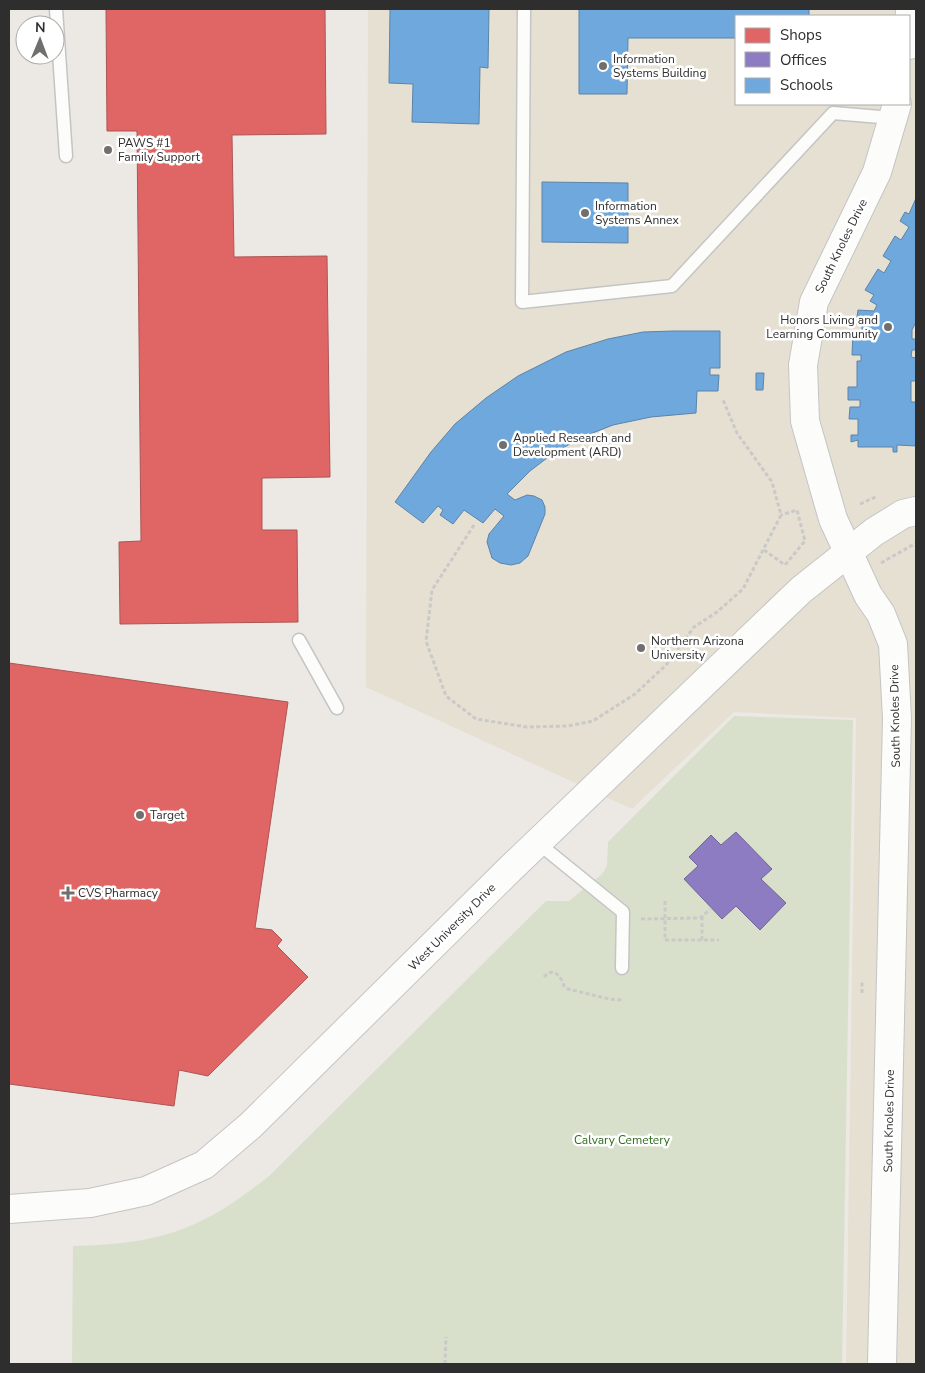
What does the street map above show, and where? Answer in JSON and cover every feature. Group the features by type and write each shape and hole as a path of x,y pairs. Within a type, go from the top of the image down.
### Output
{"street":[{"name":"South Knoles Drive","path":"884,1362 897,718 893,644 881,614 868,595 850,552 833,520 805,421 803,365 814,302 877,172 895,111"},
{"name":"West University Drive","path":"9,1209 90,1203 146,1191 204,1165 250,1126 538,843 801,590 874,532 903,514 916,511"}],"lane":[{"path":"56,9 66,156"},
{"path":"524,9 522,302 672,286 834,113 895,111"},
{"path":"299,640 337,708"},
{"path":"538,843 623,912 622,968"}],"path":[{"path":"474,525 432,590 426,641 446,696 476,718 527,727 567,726 594,721 635,694 666,665 694,627 717,612 743,590 781,515 772,482 737,433 722,400"},
{"path":"764,550 785,566 805,541 797,510 781,515"},
{"path":"888,558 916,543"},
{"path":"665,901 665,940 719,940"},
{"path":"623,920 702,917 710,909"},
{"path":"702,917 702,940"},
{"path":"544,977 552,972 557,973 564,986 568,989 608,999 622,1000"},
{"path":"445,1364 446,1337"}],"shaded area":[{"name":"Northern Arizona University","path":"368,9 916,9 916,1364 846,1364 856,718 734,712 632,809 366,687"}],"green space":[{"name":"Calvary Cemetery","path":"734,716 853,720 842,1364 72,1364 73,1246 138,1241 186,1228 210,1217 268,1177 546,901 569,901 602,874 607,866 608,842"}],"building: Shops":[{"path":"106,9 325,9 326,134 232,135 234,257 327,256 330,477 262,478 262,530 297,530 298,622 120,624 119,542 141,541 137,131 107,131"},
{"name":"Target","path":"9,663 288,702 255,928 272,930 282,940 277,946 308,977 208,1076 179,1070 174,1106 9,1084"}],"building: Offices":[{"path":"736,832 772,869 761,879 786,903 760,930 736,906 722,919 684,879 698,866 689,857 711,835 721,845"}],"building: Schools":[{"path":"390,9 489,9 488,68 480,67 479,124 412,122 413,84 389,83"},
{"name":"Information Systems Building","path":"579,9 809,9 809,15 735,15 735,38 628,38 627,94 579,94"},
{"name":"Information Systems Annex","path":"542,182 628,183 628,243 542,242"},
{"name":"Honors Living and Learning Community","path":"916,198 916,322 912,330 912,339 916,339 916,350 912,350 911,357 916,358 916,381 911,381 911,402 916,402 916,446 897,445 897,452 893,452 893,447 858,447 858,440 851,442 851,435 858,435 858,419 849,419 850,407 860,407 860,400 848,400 848,387 857,387 857,361 861,361 861,355 852,355 853,331 862,331 862,324 856,324 858,310 874,311 877,305 870,301 874,295 865,290 878,269 884,273 891,261 883,256 895,236 901,240 909,227 900,221 905,212 909,214"},
{"name":"Applied Research and Development (ARD)","path":"720,331 720,368 710,368 710,375 719,375 718,391 697,391 696,413 651,417 613,425 580,438 551,455 530,471 507,494 515,500 527,495 534,496 542,500 545,507 545,514 528,556 520,563 511,565 500,563 492,558 487,542 489,534 504,516 495,509 483,523 464,510 453,524 440,515 443,510 438,506 423,523 395,502 431,452 455,424 486,398 518,376 566,352 608,339 643,332"},
{"path":"756,373 764,373 763,390 756,390"}],"place":[{"name":"Information Systems Building","path":"603,66"},
{"name":"PAWS #1 Family Support","path":"108,150"},
{"name":"Information Systems Annex","path":"585,213"},
{"name":"Honors Living and Learning Community","path":"888,327"},
{"name":"Applied Research and Development (ARD)","path":"503,445"},
{"name":"Northern Arizona University","path":"641,648"},
{"name":"Target","path":"140,815"},
{"name":"CVS Pharmacy","path":"68,893"}]}
